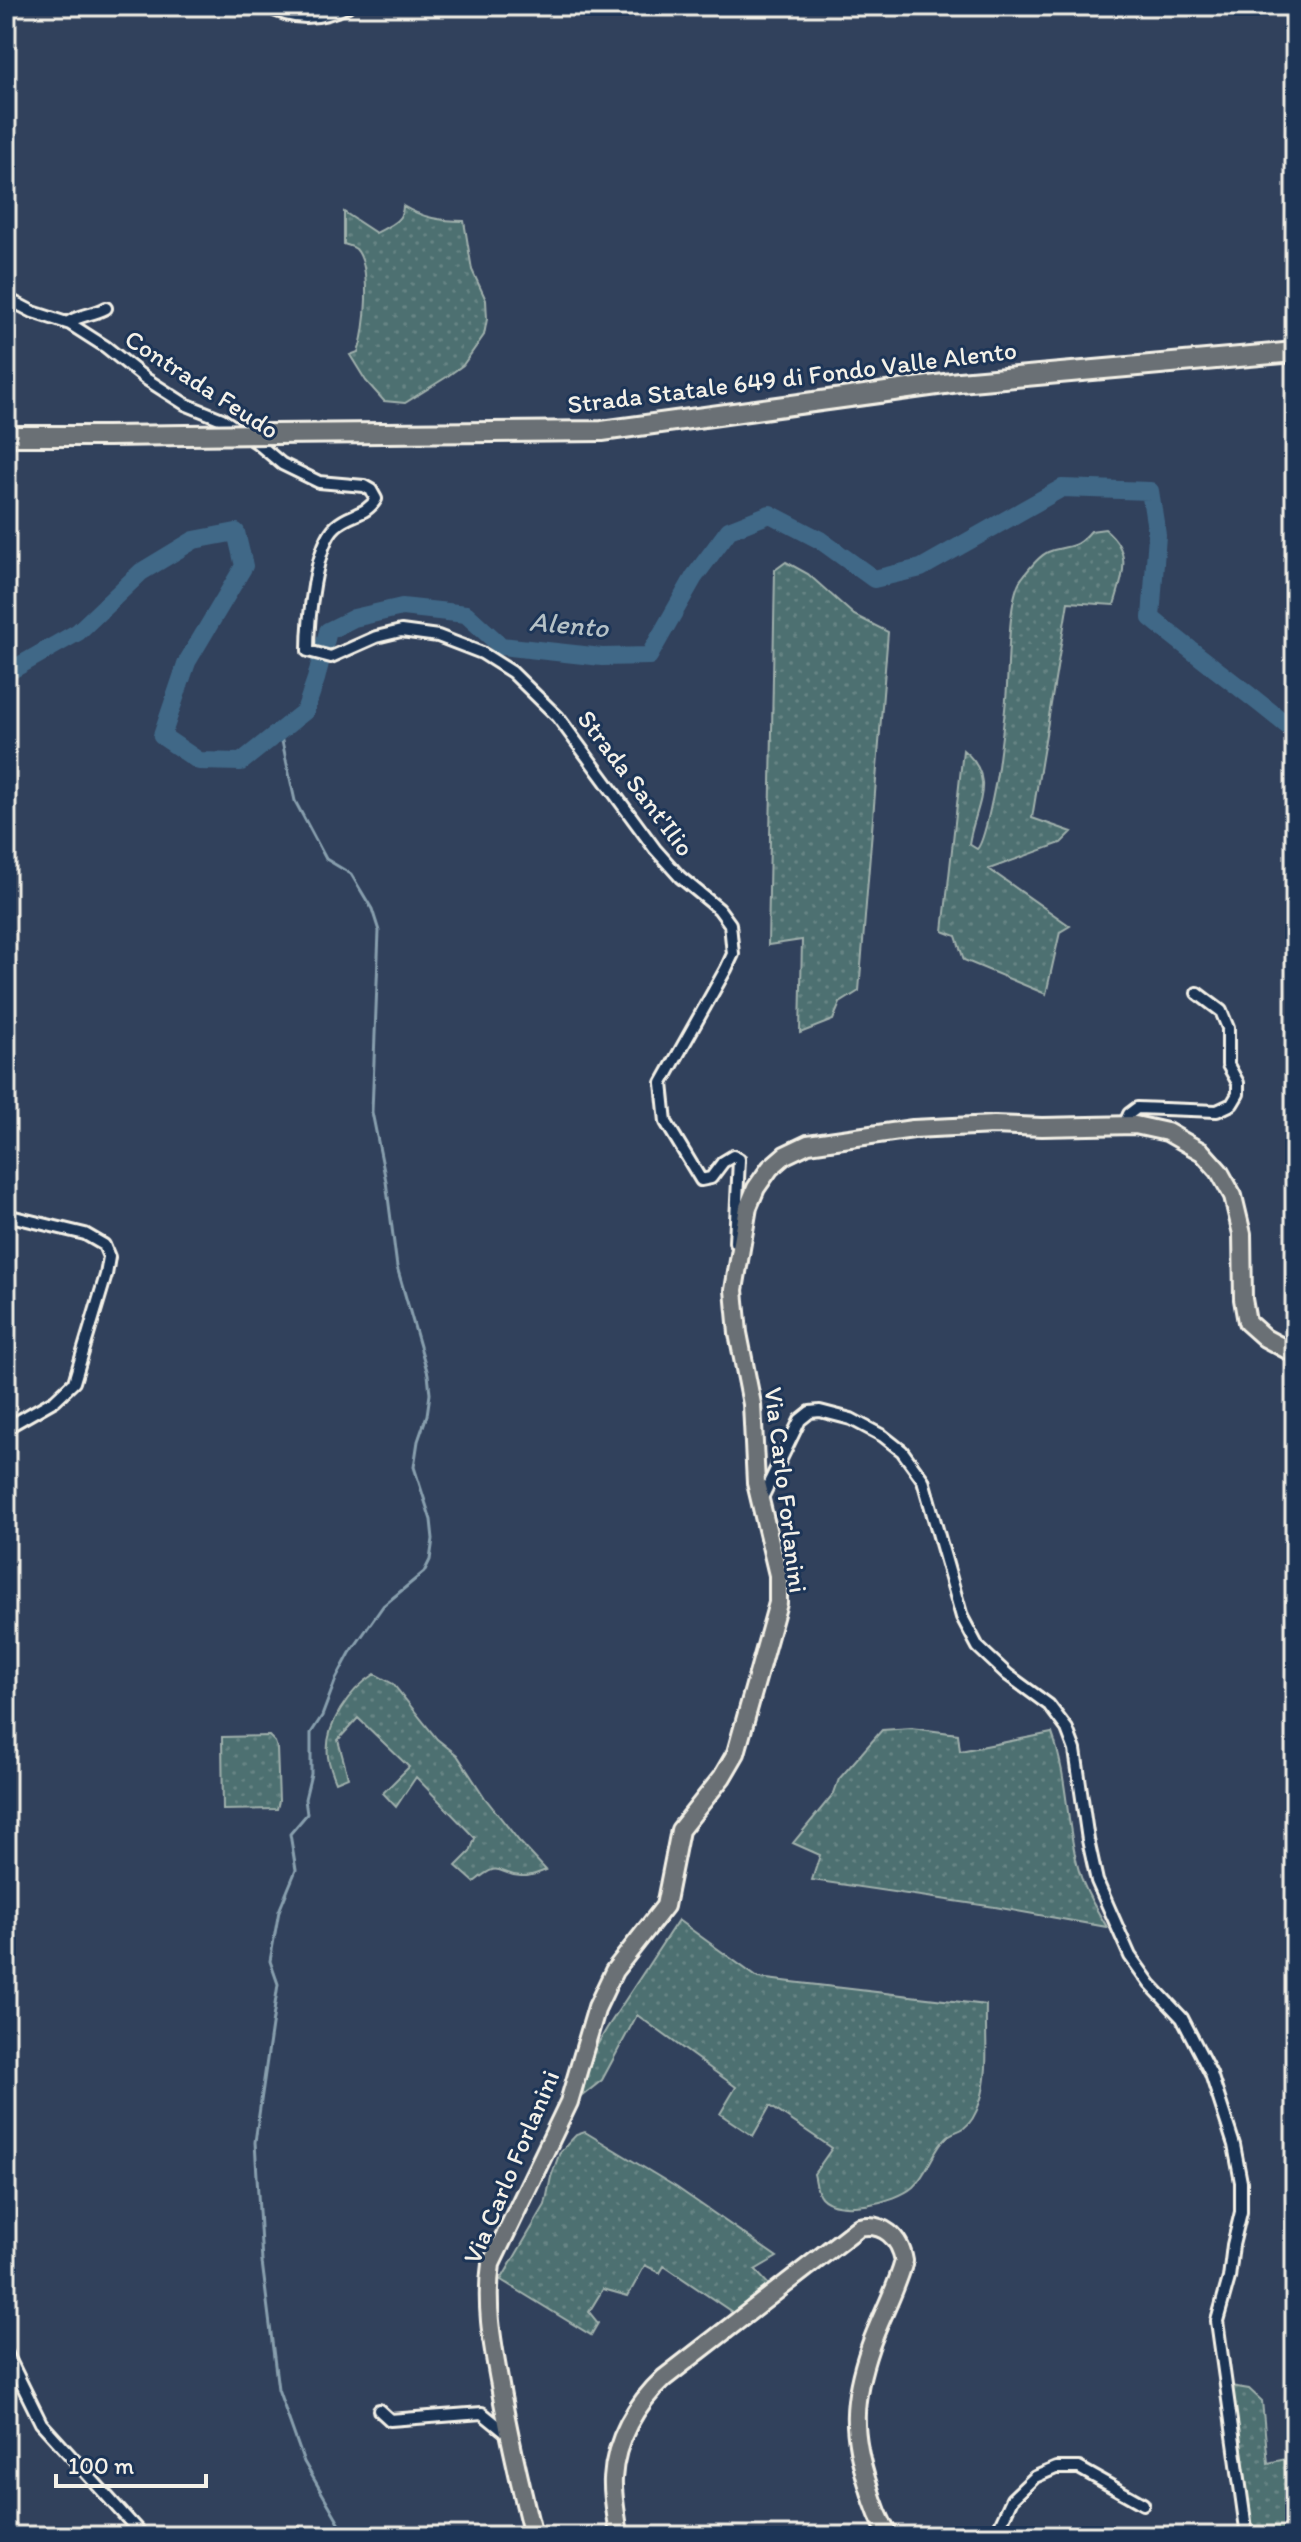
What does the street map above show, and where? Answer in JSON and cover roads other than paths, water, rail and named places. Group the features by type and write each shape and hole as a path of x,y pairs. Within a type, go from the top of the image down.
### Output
{"highway":[{"name":"Strada Statale 649 di Fondo Valle Alento","path":"6,436 602,431 959,382 1295,352"}],"main road":[{"name":"Via Carlo Forlanini","path":"533,2536 509,2435 489,2316 491,2264 569,2102 597,2007 614,1971 665,1906 680,1830 722,1777 736,1753 778,1603 778,1575 756,1483 752,1404 738,1333 734,1290 748,1207 763,1176 785,1155 808,1144 913,1129 994,1125 1135,1125 1167,1132 1202,1152 1219,1171 1233,1196 1242,1234 1243,1299 1247,1322 1265,1338 1295,1354"},
{"path":"619,2536 613,2494 615,2461 620,2443 643,2400 664,2378 859,2227 871,2224 890,2233 902,2251 904,2261 870,2346 859,2384 854,2420 855,2442 861,2464 875,2508 889,2536"}],"street":[{"path":"267,6 294,18 308,19 348,6"},
{"name":"Contrada Feudo","path":"6,298 33,312 67,323 106,347 159,388 185,404 222,419 282,464 319,482 364,486 375,498 368,511 334,527 322,552 308,620 308,651 331,657"},
{"path":"67,323 77,316 94,314 106,308"},
{"name":"Strada Sant'Ilio","path":"331,657 376,637 401,631 438,636 482,653 512,672 558,717 655,849 680,877 719,909 730,924 733,954 700,1017 669,1066 662,1083 662,1098 666,1122 701,1180 711,1178 727,1159 733,1156 739,1159 735,1242 740,1251"},
{"path":"1124,1125 1129,1114 1137,1108 1217,1111 1232,1104 1238,1094 1238,1083 1228,1065 1228,1028 1221,1011 1197,993"},
{"path":"6,1215 85,1234 104,1245 109,1257 74,1382 55,1400 6,1428"},
{"path":"760,1502 800,1420 810,1412 820,1411 851,1419 883,1436 902,1451 923,1480 962,1617 978,1647 1008,1675 1049,1705 1067,1729 1075,1750 1097,1881 1130,1956 1150,1984 1182,2018 1199,2048 1211,2074 1234,2145 1241,2182 1241,2212 1229,2278 1217,2321 1247,2536"},
{"path":"6,2352 41,2423 143,2536"},
{"path":"379,2410 390,2420 482,2413 509,2435"},
{"path":"995,2536 1012,2499 1035,2477 1056,2468 1079,2468 1143,2504"}],"waterway":[{"name":"Alento","path":"6,671 78,632 141,572 194,540 236,532 244,566 187,662 162,736 199,761 241,762 305,711 328,631 354,618 402,607 466,614 501,646 602,657 649,656 694,577 729,530 770,514 820,540 874,579 921,568 1062,488 1150,491 1157,535 1151,618 1295,732"},
{"path":"280,732 295,801 326,859 351,874 372,909 379,931 372,1112 386,1181 397,1267 428,1374 430,1394 414,1467 431,1520 433,1539 430,1560 424,1572 383,1606 350,1653 322,1716 311,1733 311,1774 305,1799 307,1814 290,1834 296,1870 279,1911 270,1961 278,1984 255,2142 262,2262 278,2389 304,2462 347,2536"},
{"path":"400,2536 412,2533 423,2536"}]}
